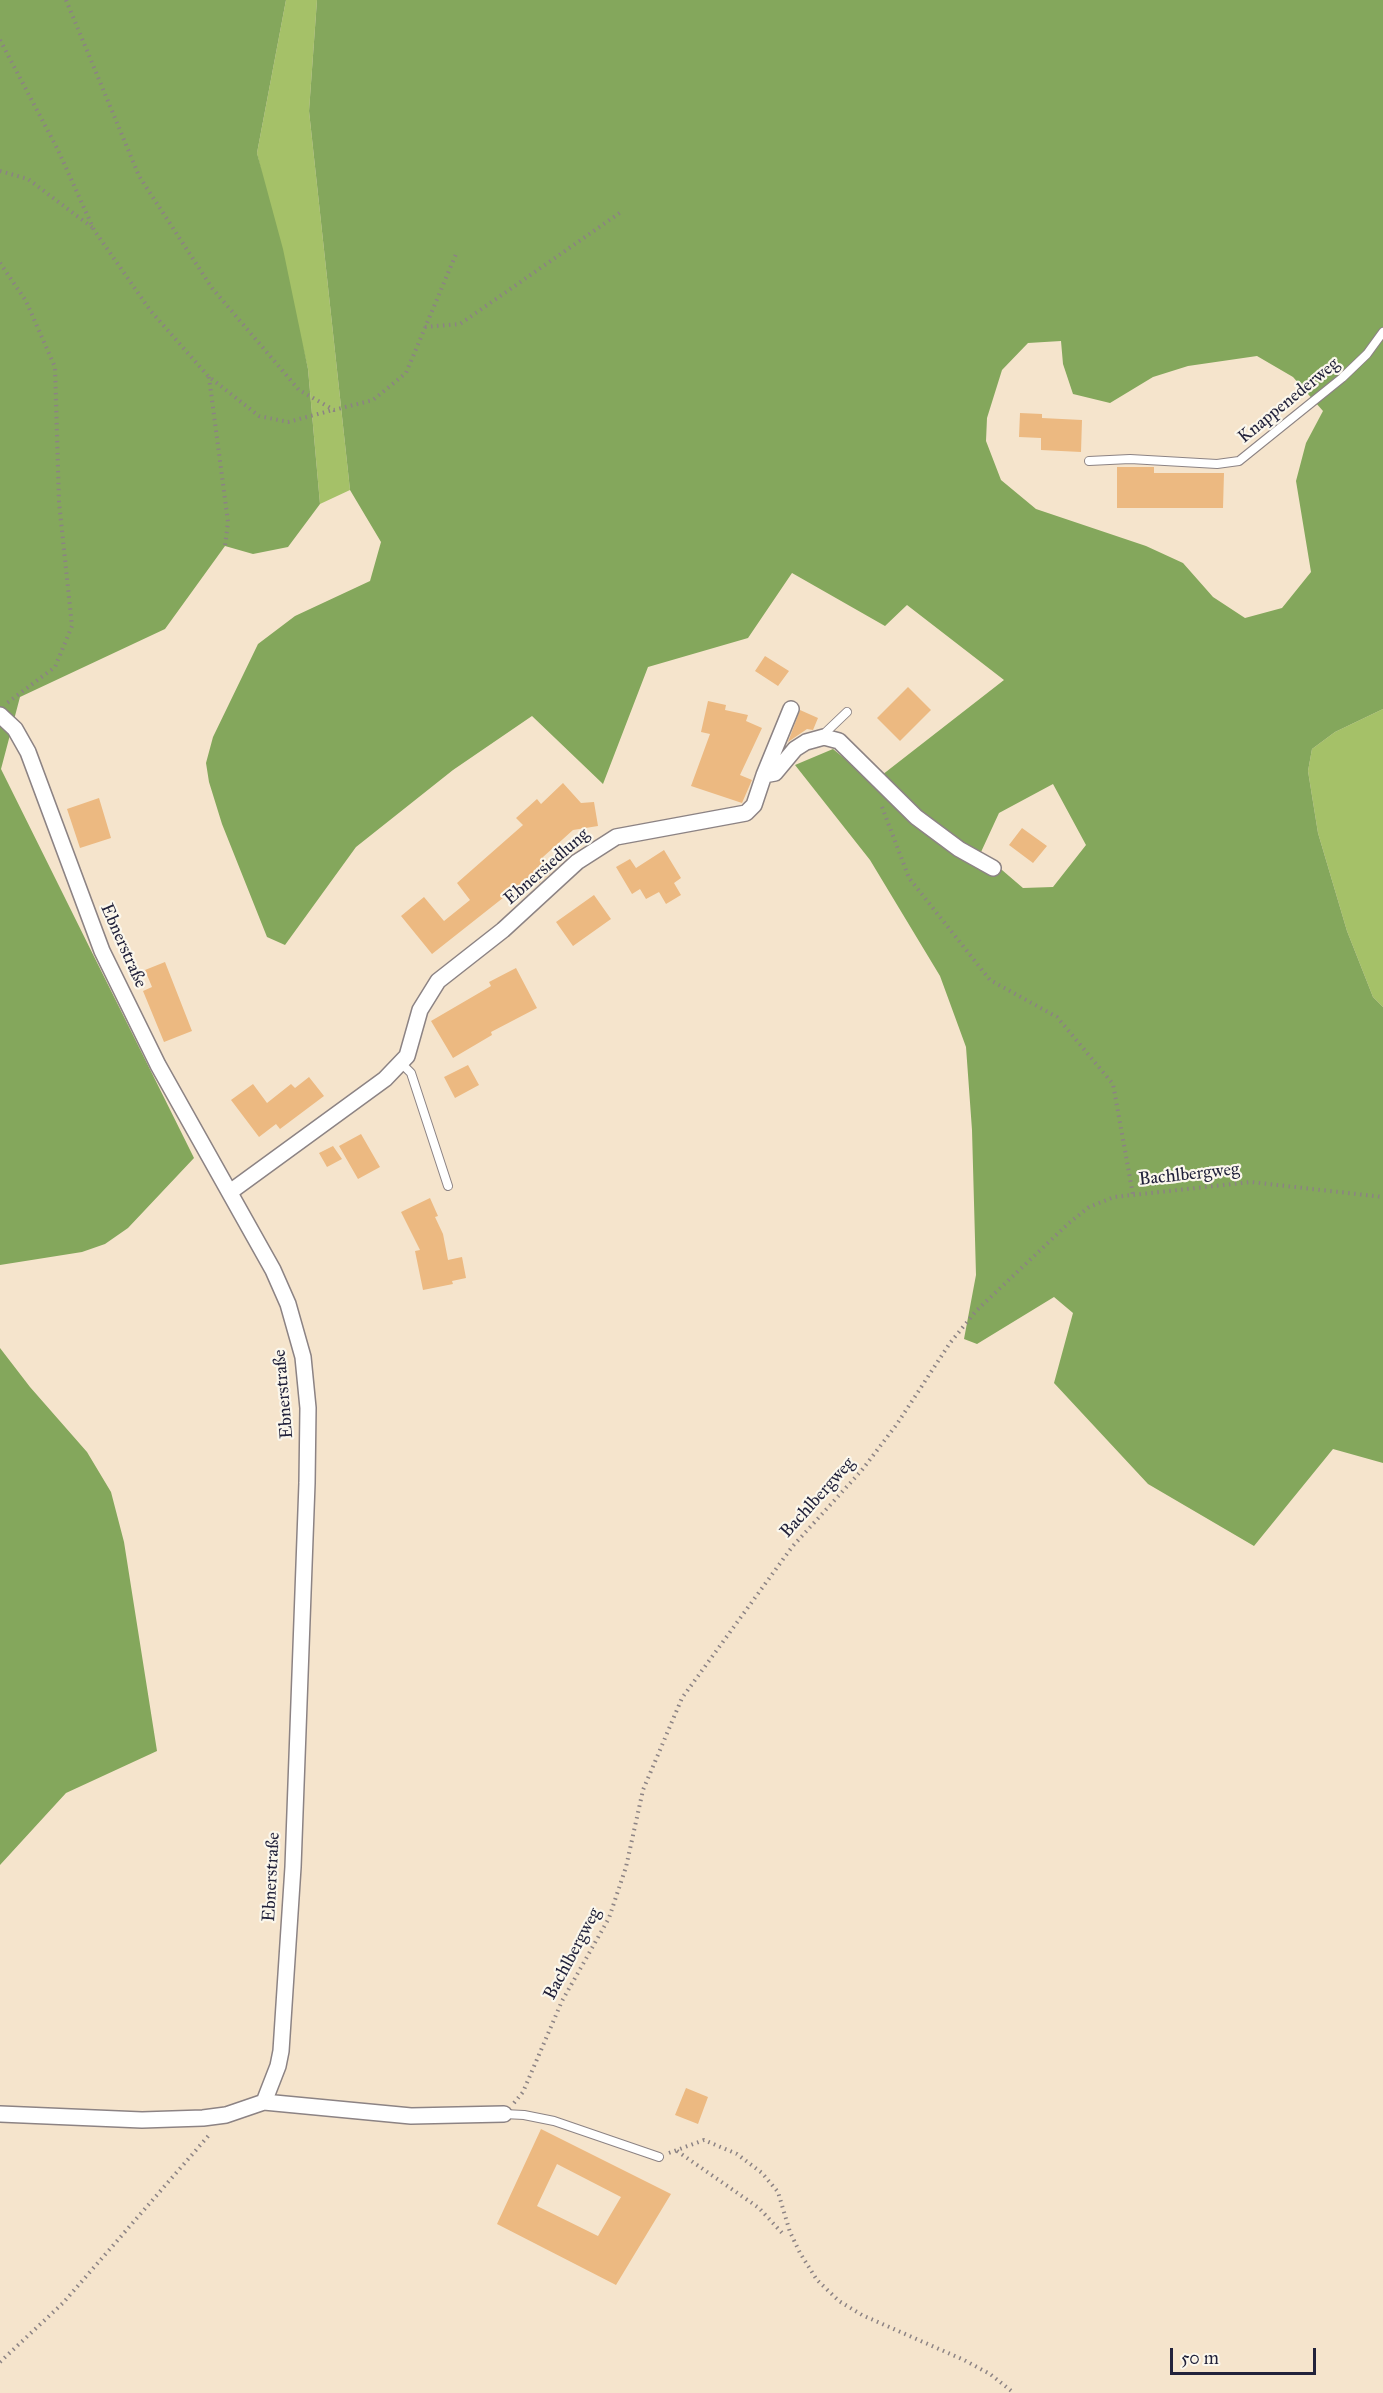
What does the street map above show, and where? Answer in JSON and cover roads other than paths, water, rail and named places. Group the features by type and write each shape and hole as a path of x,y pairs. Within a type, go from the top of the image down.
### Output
{"street":[{"name":"Ebnersiedlung","path":"230,1192 370,1091 401,1063 410,1048 425,999 438,981 520,916 577,862 616,837 746,813 754,805 791,709"},
{"name":"Ebnerstraße","path":"0,713 15,729 28,752 94,933 119,989 158,1065 273,1270 291,1312 303,1357 308,1408 299,1728 286,1995 278,2066 264,2102"},
{"path":"764,775 772,775 777,771 800,746 824,737 833,738 846,747 916,817 959,849 993,868"},
{"path":"0,2114 142,2120 226,2115 264,2102 411,2116 504,2115"}],"lane":[{"name":"Knappenederweg","path":"1089,461 1130,459 1217,464 1239,460 1342,378 1367,354 1383,332"},
{"path":"824,737 826,732 847,712"},
{"path":"401,1063 411,1073 448,1186"},
{"path":"504,2115 524,2115 554,2121 659,2157"}]}
